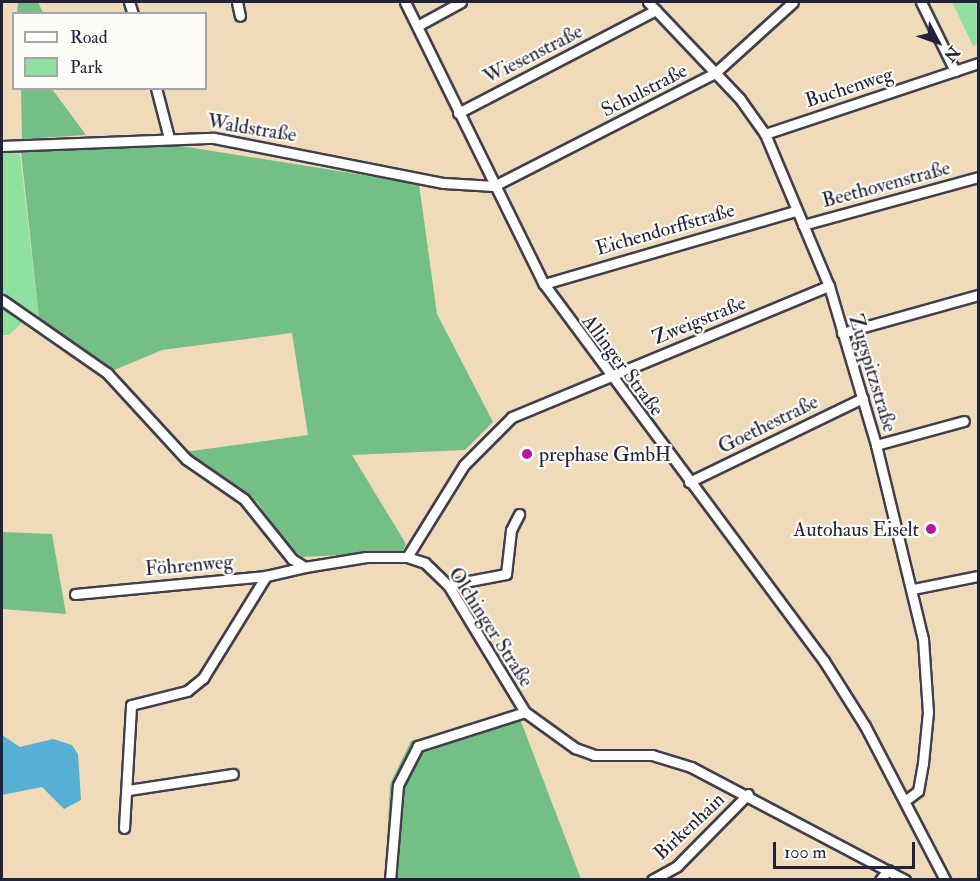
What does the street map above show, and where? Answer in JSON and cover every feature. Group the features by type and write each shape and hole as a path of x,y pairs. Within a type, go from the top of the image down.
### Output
{"street":[{"path":"237,2 240,16"},
{"name":"Allinger Straße","path":"405,2 419,25 458,113 544,284 608,376 824,661 906,800 945,879"},
{"path":"419,25 461,2"},
{"name":"Schulstraße","path":"494,186 715,73 793,2"},
{"path":"921,2 954,71"},
{"name":"Zugspitzstraße","path":"653,5 715,73 765,134 830,286 876,445 913,589 928,712 920,785 906,800"},
{"name":"Wiesenstraße","path":"458,113 653,5"},
{"name":"Buchenweg","path":"765,134 978,63"},
{"path":"157,90 169,138"},
{"name":"Waldstraße","path":"2,146 214,138 444,183 494,186"},
{"name":"Beethovenstraße","path":"803,225 978,177"},
{"name":"Eichendorffstraße","path":"544,284 796,211"},
{"name":"Zweigstraße","path":"407,557 464,465 501,425 608,376 830,286"},
{"path":"842,333 978,295"},
{"path":"2,300 107,373 186,459 244,499 277,543 305,567 407,557"},
{"name":"Goethestraße","path":"689,482 863,398"},
{"path":"876,445 964,421"},
{"path":"448,585 506,574 511,530 519,514"},
{"name":"Olchinger Straße","path":"407,557 425,563 448,585 525,712 584,752 668,758 748,794 905,879"},
{"name":"Föhrenweg","path":"75,594 266,576 305,567"},
{"path":"124,828 128,790 131,705 187,691 202,678 266,576"},
{"path":"913,589 978,576"},
{"path":"390,879 398,785 417,746 525,712"},
{"path":"128,790 233,774"},
{"name":"Birkenhain","path":"652,879 677,866 748,794"},
{"path":"880,879 888,870"}],"green space":[{"path":"18,2 38,2 43,12 17,12"},
{"path":"952,2 978,2 978,44 973,46"},
{"path":"21,90 53,90 86,135 22,139"},
{"path":"163,143 419,184 437,314 493,422 465,450 352,455 406,544 402,552 302,557 285,543 257,502 184,452 308,435 292,333 162,350 112,371 39,318 21,152"},
{"path":"2,152 20,154 39,318 2,292"},
{"path":"2,306 24,321 9,335 2,335"},
{"path":"2,532 52,534 66,614 2,609"},
{"path":"517,711 581,879 385,880 390,784 411,741"}],"water":[{"path":"2,735 20,747 53,739 72,745 78,754 81,800 64,809 42,787 2,795"}],"place":[{"name":"prephase GmbH","path":"527,454"},
{"name":"Autohaus Eiselt","path":"931,529"}]}
